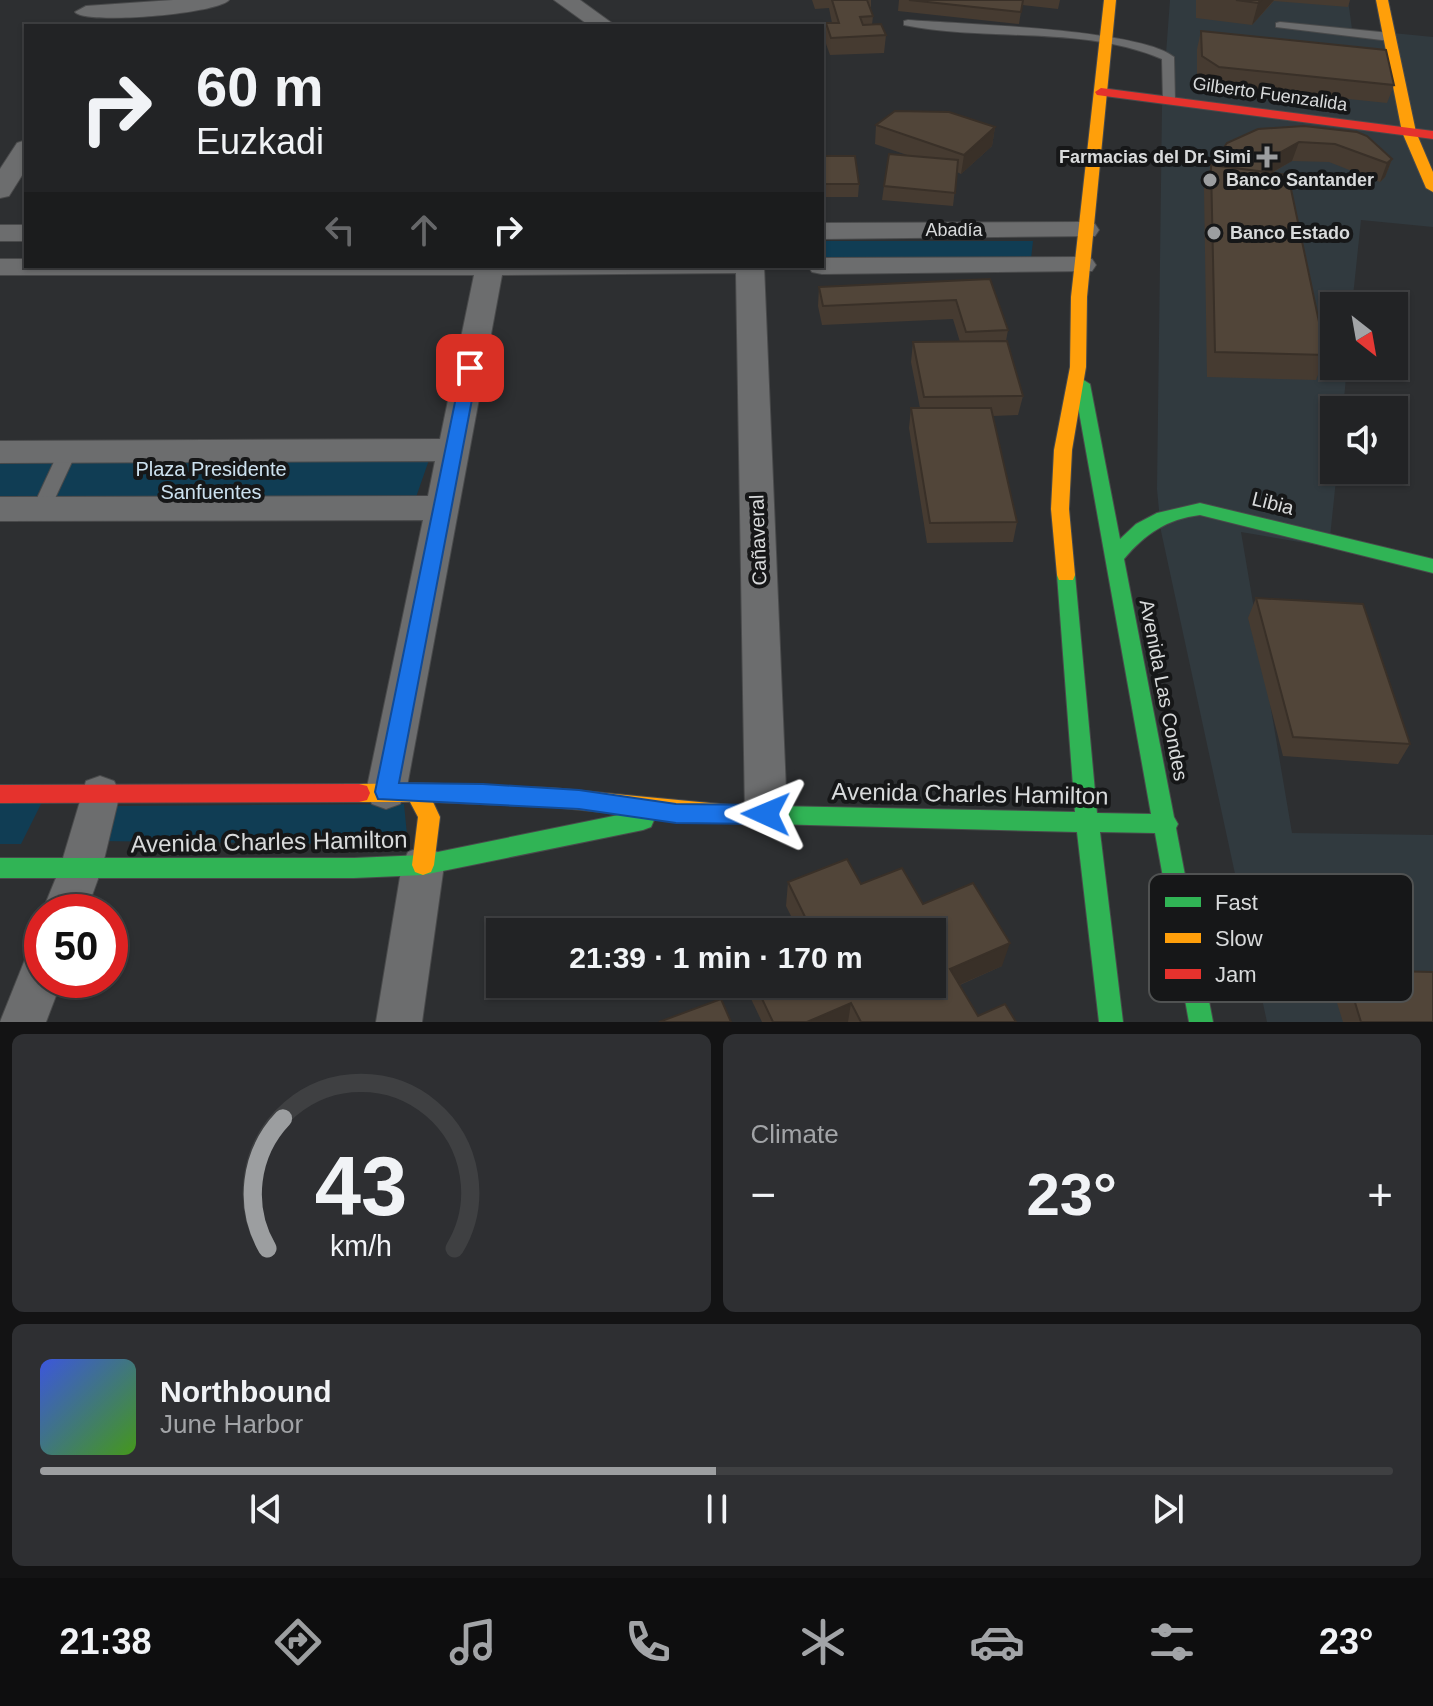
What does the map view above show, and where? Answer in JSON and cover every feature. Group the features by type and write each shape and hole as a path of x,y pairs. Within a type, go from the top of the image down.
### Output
{"main road":[{"name":"Avenida Las Condes","path":"1110,0 1085,230 1078,367 1063,450 1060,509 1087,820 1111,1022"},
{"path":"1382,0 1409,132 1433,188"},
{"name":"Gilberto Fuenzalida","path":"1101,92 1433,135"},
{"name":"Avenida Las Condes","path":"1078,367 1176,874"},
{"name":"Libia","path":"1116,556 1126,541 1158,517 1182,509 1200,509 1433,566"},
{"path":"401,792 426,806 430,821 423,865"},
{"name":"Avenida Charles Hamilton","path":"0,794 401,792 579,800 676,813 1167,824"},
{"name":"Avenida Charles Hamilton","path":"0,868 354,868 423,865 676,813"},
{"name":"Avenida Las Condes","path":"1198,1002 1201,1022"}],"street":[{"path":"85,13 148,10 218,0"},
{"path":"565,0 602,24"},
{"path":"0,190 24,151"},
{"name":"Abadía","path":"824,231 1085,230"},
{"path":"0,233 24,233"},
{"name":"Abadía","path":"824,266 1082,265"},
{"path":"0,267 24,267"},
{"path":"401,792 442,508 490,268"},
{"name":"Cañaveral","path":"750,268 766,814"},
{"path":"0,452 454,450"},
{"path":"0,509 442,508"},
{"path":"71,894 81,868 100,793"},
{"path":"399,1022 423,865"},
{"path":"23,1022 32,998"}],"lane":[{"path":"908,23 1106,42 1157,52 1168,57 1169,100"},
{"path":"1280,25 1390,37"},
{"path":"41,509 68,451"}],"shaded area":[{"path":"1170,0 1348,0 1352,29 1433,37 1433,227 1361,220 1353,292 1320,292 1320,380 1346,380 1344,396 1320,396 1320,484 1336,484 1329,547 1241,532 1292,833 1433,835 1433,1022 1267,1022 1263,1002 1413,1002 1413,874 1235,874 1161,531 1157,489 1162,108"}],"green space":[{"path":"824,241 1033,241 1031,259 824,259"},
{"name":"Plaza Presidente Sanfuentes","path":"430,457 414,503 0,504 0,458"},
{"path":"42,802 21,844 0,844 0,803"},
{"path":"404,804 408,845 100,841 115,806"}],"building":[{"path":"832,0 867,0 873,16 860,17 863,25 881,24 886,35 831,38 826,23 839,23"},
{"path":"909,0 1023,0 1021,12"},
{"path":"1201,31 1386,50 1394,85 1219,67 1202,56"},
{"path":"895,111 949,112 995,127 964,155 876,125"},
{"path":"1304,126 1357,132 1367,136 1392,159 1387,163 1335,144 1299,142 1265,161 1266,172 1212,165 1227,143 1258,129"},
{"path":"889,154 958,160 955,193 884,186"},
{"path":"824,156 855,156 859,184 824,184"},
{"path":"1211,165 1288,175 1320,327 1320,355 1215,352"},
{"path":"990,279 1008,330 966,332 956,300 823,306 819,287"},
{"path":"1007,341 1023,396 924,397 913,342"},
{"path":"911,408 991,408 1017,522 930,523"},
{"path":"1256,598 1363,604 1410,744 1293,737"},
{"path":"847,859 861,884 902,868 923,904 973,883 1010,943 950,969 978,1016 1005,1004 1016,1022 861,1022 851,1003 807,1022 773,1022 762,998 946,998 946,918 806,918 788,882"},
{"path":"1413,972 1433,972 1433,1022 1361,1022 1355,1002 1413,1002"},
{"path":"721,999 731,1022 659,1022"}],"traffic: fast":[{"path":"1082,384 1173,874"},
{"path":"1116,556 1152,522 1174,513 1200,509 1433,566"},
{"path":"1066,575 1087,820 1111,1022"},
{"path":"731,814 1167,824"},
{"path":"0,868 354,868 423,865 643,820"},
{"path":"1197,1002 1201,1022"}],"traffic: slow":[{"path":"1066,575 1060,509 1063,450 1078,367 1079,297 1110,0"},
{"path":"1382,0 1409,132 1433,188"},
{"path":"416,792 429,817 423,865"},
{"path":"359,793 524,796 731,814"}],"traffic: jam":[{"path":"1101,92 1433,135"},
{"path":"0,794 359,793"}],"place":[{"name":"Farmacias del Dr. Simi","path":"1267,157"},
{"name":"Banco Santander","path":"1210,180"},
{"name":"Banco Estado","path":"1214,233"}],"route":[{"path":"470,368 386,792 483,793 579,800 676,813 766,814"}]}
